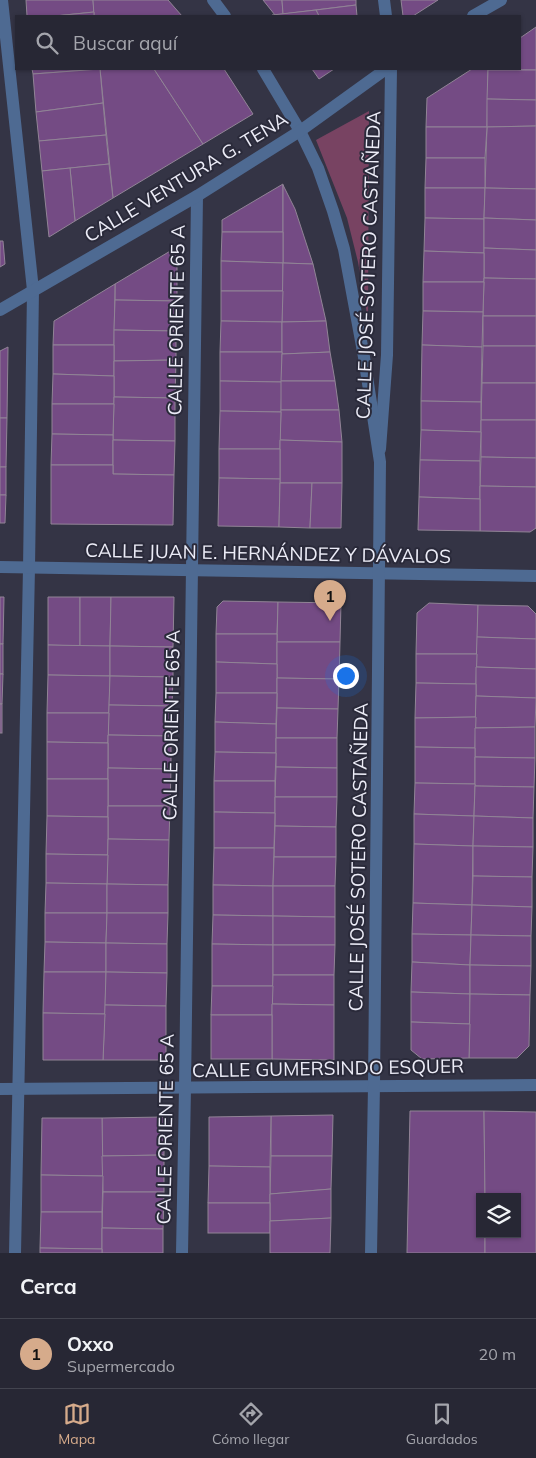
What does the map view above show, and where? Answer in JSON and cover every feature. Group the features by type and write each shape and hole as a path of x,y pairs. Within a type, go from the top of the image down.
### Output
{"street":[{"path":"2,0 33,290 15,1253"},
{"path":"213,0 224,15"},
{"path":"384,0 386,15"},
{"path":"475,15 501,0"},
{"name":"CALLE JOSÉ SOTERO CASTAÑEDA","path":"264,70 300,132 318,168 333,211 344,249 364,356 380,462"},
{"name":"CALLE VENTURA G. TENA","path":"0,310 197,196 300,132 385,70"},
{"name":"CALLE JOSÉ SOTERO CASTAÑEDA","path":"371,1253 380,462 387,355 392,70"},
{"name":"CALLE ORIENTE 65 A","path":"182,1253 186,1088 197,196"},
{"name":"CALLE JUAN E. HERNÁNDEZ Y DÁVALOS","path":"0,567 536,576"},
{"name":"CALLE GUMERSINDO ESQUER","path":"0,1089 536,1085"}],"shaded area":[{"path":"369,111 368,320 358,262 347,218 316,140"}],"building":[{"path":"26,0 93,0 94,12 65,15 27,15"},
{"path":"93,0 168,0 181,15 94,15"},
{"path":"263,0 282,0 283,14 275,15"},
{"path":"282,0 356,0 356,5 283,14"},
{"path":"401,0 438,0 415,15 403,15"},
{"path":"356,5 357,15 318,15 316,10"},
{"path":"316,10 318,15 272,15"},
{"path":"94,12 94,15 65,15"},
{"path":"536,27 536,70 521,70 521,37"},
{"path":"32,70 87,70 33,74"},
{"path":"100,70 155,70 203,144 113,198"},
{"path":"100,70 103,103 36,112 33,74"},
{"path":"155,70 225,70 253,114 203,144"},
{"path":"313,70 332,70 319,79"},
{"path":"470,70 488,70 487,127 426,127 427,98"},
{"path":"488,70 536,70 536,100 487,99"},
{"path":"487,99 536,100 536,126 487,127"},
{"path":"103,103 106,135 39,141 36,112"},
{"path":"536,126 536,189 485,188 487,127"},
{"path":"426,127 487,127 485,158 426,158"},
{"path":"106,135 109,164 42,171 39,141"},
{"path":"426,158 485,158 485,188 425,188"},
{"path":"109,164 113,198 75,221 70,168"},
{"path":"70,168 75,221 49,237 42,171"},
{"path":"283,184 283,232 222,232 222,220"},
{"path":"283,185 295,209 313,264 283,263"},
{"path":"425,188 485,188 484,219 425,218"},
{"path":"485,188 536,189 536,220 484,218"},
{"path":"425,218 484,219 484,253 424,251"},
{"path":"484,218 536,220 536,250 484,248"},
{"path":"222,232 283,232 283,263 221,261"},
{"path":"0,241 3,241 5,264 0,267"},
{"path":"177,247 177,301 115,300 115,284"},
{"path":"484,248 536,250 536,279 484,278"},
{"path":"424,251 484,253 484,282 423,282"},
{"path":"221,261 283,263 283,291 221,291"},
{"path":"283,263 313,264 326,321 282,322"},
{"path":"484,278 536,279 536,316 483,316"},
{"path":"423,282 484,282 483,312 423,311"},
{"path":"115,284 114,345 53,345 54,321"},
{"path":"221,291 283,291 282,322 221,321"},
{"path":"115,300 177,301 176,331 114,330"},
{"path":"423,311 483,312 482,347 422,345"},
{"path":"483,316 536,316 536,346 483,346"},
{"path":"221,321 282,322 282,352 220,352"},
{"path":"326,321 330,352 282,354 282,322"},
{"path":"114,330 176,331 176,360 114,361"},
{"path":"53,345 114,345 114,376 53,374"},
{"path":"422,345 482,347 481,402 421,401"},
{"path":"483,346 536,346 536,383 482,383"},
{"path":"8,347 7,418 0,418 0,351"},
{"path":"220,352 282,352 282,382 220,381"},
{"path":"330,352 335,381 281,381 282,354"},
{"path":"176,360 175,398 114,397 114,361"},
{"path":"53,374 114,376 114,404 52,404"},
{"path":"220,381 282,382 281,412 220,411"},
{"path":"281,381 335,381 339,410 281,410"},
{"path":"482,383 536,383 536,420 481,420"},
{"path":"114,397 175,398 175,441 113,440"},
{"path":"421,401 481,402 481,432 421,430"},
{"path":"52,404 114,404 113,435 52,434"},
{"path":"281,410 339,410 342,442 280,440"},
{"path":"220,411 281,412 280,449 219,449"},
{"path":"0,418 7,418 6,467 0,467"},
{"path":"481,420 536,420 536,458 481,457"},
{"path":"421,430 481,432 480,461 420,460"},
{"path":"52,434 113,435 113,465 51,465"},
{"path":"113,440 175,441 174,475 113,474"},
{"path":"280,440 342,442 342,483 280,483"},
{"path":"219,449 280,449 280,479 219,478"},
{"path":"481,457 536,458 536,487 480,486"},
{"path":"420,460 480,461 480,499 419,497"},
{"path":"51,465 113,465 113,474 174,475 173,525 51,524"},
{"path":"0,467 6,467 6,495 0,495"},
{"path":"219,478 280,479 279,527 218,526"},
{"path":"280,483 312,483 310,528 279,527"},
{"path":"312,483 342,483 341,528 310,528"},
{"path":"480,486 536,487 536,528 530,532 480,531"},
{"path":"0,495 6,495 5,523 0,523"},
{"path":"419,497 480,499 480,531 418,530"},
{"path":"0,597 4,597 3,644 0,644"},
{"path":"48,597 80,597 80,646 48,645"},
{"path":"80,597 111,597 110,646 80,646"},
{"path":"111,597 174,597 173,647 110,646"},
{"path":"223,601 278,602 277,634 216,634 217,607"},
{"path":"278,602 341,603 340,642 277,642"},
{"path":"429,603 478,605 477,654 416,654 417,613"},
{"path":"478,605 528,606 536,614 536,639 477,637"},
{"path":"216,634 277,634 277,664 216,662"},
{"path":"477,637 536,639 536,669 476,667"},
{"path":"277,642 340,642 339,679 277,678"},
{"path":"0,644 3,644 3,674 0,674"},
{"path":"48,645 110,646 110,676 48,675"},
{"path":"110,646 173,647 173,677 110,676"},
{"path":"416,654 477,654 476,684 416,683"},
{"path":"216,662 277,664 277,693 216,693"},
{"path":"476,667 536,669 536,698 476,696"},
{"path":"0,674 3,674 2,704 0,704"},
{"path":"48,675 110,676 109,713 47,713"},
{"path":"110,676 173,677 172,706 109,705"},
{"path":"277,678 339,679 338,709 277,708"},
{"path":"416,683 476,684 476,717 415,718"},
{"path":"216,693 277,693 276,724 215,722"},
{"path":"476,696 536,698 535,727 475,728"},
{"path":"0,704 2,704 2,733 0,733"},
{"path":"109,705 172,706 171,736 108,735"},
{"path":"277,708 338,709 337,738 276,738"},
{"path":"47,713 109,713 108,743 47,742"},
{"path":"476,717 475,748 415,747 415,718"},
{"path":"215,722 276,724 276,753 215,752"},
{"path":"535,727 535,758 475,757 475,728"},
{"path":"108,735 171,736 171,769 108,768"},
{"path":"276,738 337,738 337,768 276,767"},
{"path":"47,742 108,743 108,779 47,779"},
{"path":"415,747 475,748 475,784 415,783"},
{"path":"215,752 276,753 275,781 214,781"},
{"path":"475,757 535,758 534,787 475,786"},
{"path":"276,767 337,768 337,797 275,797"},
{"path":"108,768 171,769 170,806 108,806"},
{"path":"47,779 108,779 108,817 47,816"},
{"path":"214,781 275,781 275,813 214,812"},
{"path":"415,783 475,784 474,816 414,814"},
{"path":"475,786 534,787 533,818 474,816"},
{"path":"275,797 337,797 336,827 275,826"},
{"path":"108,806 170,806 169,840 108,839"},
{"path":"214,812 275,813 274,848 214,848"},
{"path":"414,814 474,816 473,846 414,844"},
{"path":"47,816 108,817 108,855 46,854"},
{"path":"474,816 533,818 533,847 473,846"},
{"path":"275,826 336,827 336,857 274,857"},
{"path":"108,839 169,840 168,885 107,884"},
{"path":"414,844 473,846 472,905 413,903"},
{"path":"473,846 533,847 532,877 473,876"},
{"path":"214,848 274,848 273,886 213,885"},
{"path":"46,854 108,855 107,884 46,883"},
{"path":"274,857 336,857 335,886 273,886"},
{"path":"473,876 532,877 532,907 472,905"},
{"path":"46,883 107,884 107,913 45,913"},
{"path":"107,884 168,885 168,913 107,913"},
{"path":"213,885 273,886 273,916 213,915"},
{"path":"273,886 335,886 335,917 273,916"},
{"path":"413,903 472,905 471,935 412,934"},
{"path":"472,905 532,907 531,936 471,935"},
{"path":"45,913 107,913 106,943 45,942"},
{"path":"107,913 168,913 167,944 106,943"},
{"path":"213,915 273,916 273,945 212,944"},
{"path":"273,916 335,917 335,945 273,945"},
{"path":"412,934 471,935 470,965 412,962"},
{"path":"471,935 531,936 531,966 470,965"},
{"path":"45,942 106,943 106,972 44,972"},
{"path":"106,943 167,944 167,973 106,972"},
{"path":"212,944 273,945 273,986 212,986"},
{"path":"273,945 335,945 334,975 273,975"},
{"path":"412,962 470,965 470,994 411,992"},
{"path":"470,965 531,966 530,995 470,994"},
{"path":"44,972 106,972 105,1014 43,1013"},
{"path":"106,972 167,973 166,1006 105,1005"},
{"path":"273,975 334,975 334,1005 272,1004"},
{"path":"212,986 273,986 272,1015 211,1015"},
{"path":"411,992 470,994 470,1024 411,1022"},
{"path":"470,994 530,995 529,1046 517,1058 469,1058"},
{"path":"272,1004 334,1005 334,1060 272,1059"},
{"path":"105,1005 166,1006 166,1060 103,1060"},
{"path":"43,1013 105,1014 103,1060 43,1060"},
{"path":"211,1015 272,1015 272,1059 211,1059"},
{"path":"411,1022 470,1024 469,1058 422,1059 411,1050"},
{"path":"410,1111 484,1111 485,1193 476,1193 476,1238 485,1238 485,1253 407,1253"},
{"path":"484,1111 536,1112 536,1253 485,1253 485,1238 521,1238 521,1193 485,1193"},
{"path":"333,1115 332,1156 271,1156 271,1116"},
{"path":"271,1116 270,1167 209,1166 209,1117"},
{"path":"164,1117 164,1155 102,1156 102,1118"},
{"path":"42,1118 102,1118 103,1176 41,1175"},
{"path":"164,1155 164,1192 103,1192 102,1156"},
{"path":"271,1156 332,1156 331,1189 270,1194"},
{"path":"209,1166 270,1167 270,1203 208,1203"},
{"path":"41,1175 103,1176 102,1212 41,1212"},
{"path":"331,1189 331,1218 270,1221 270,1194"},
{"path":"103,1192 164,1192 163,1229 102,1228"},
{"path":"208,1203 270,1203 270,1233 208,1233"},
{"path":"41,1212 102,1212 102,1249 40,1248"},
{"path":"331,1218 330,1253 270,1253 270,1221"},
{"path":"102,1228 163,1229 163,1253 102,1253"},
{"path":"40,1248 102,1249 102,1253 40,1253"}],"place":[{"name":"Oxxo","path":"330,621"}]}
